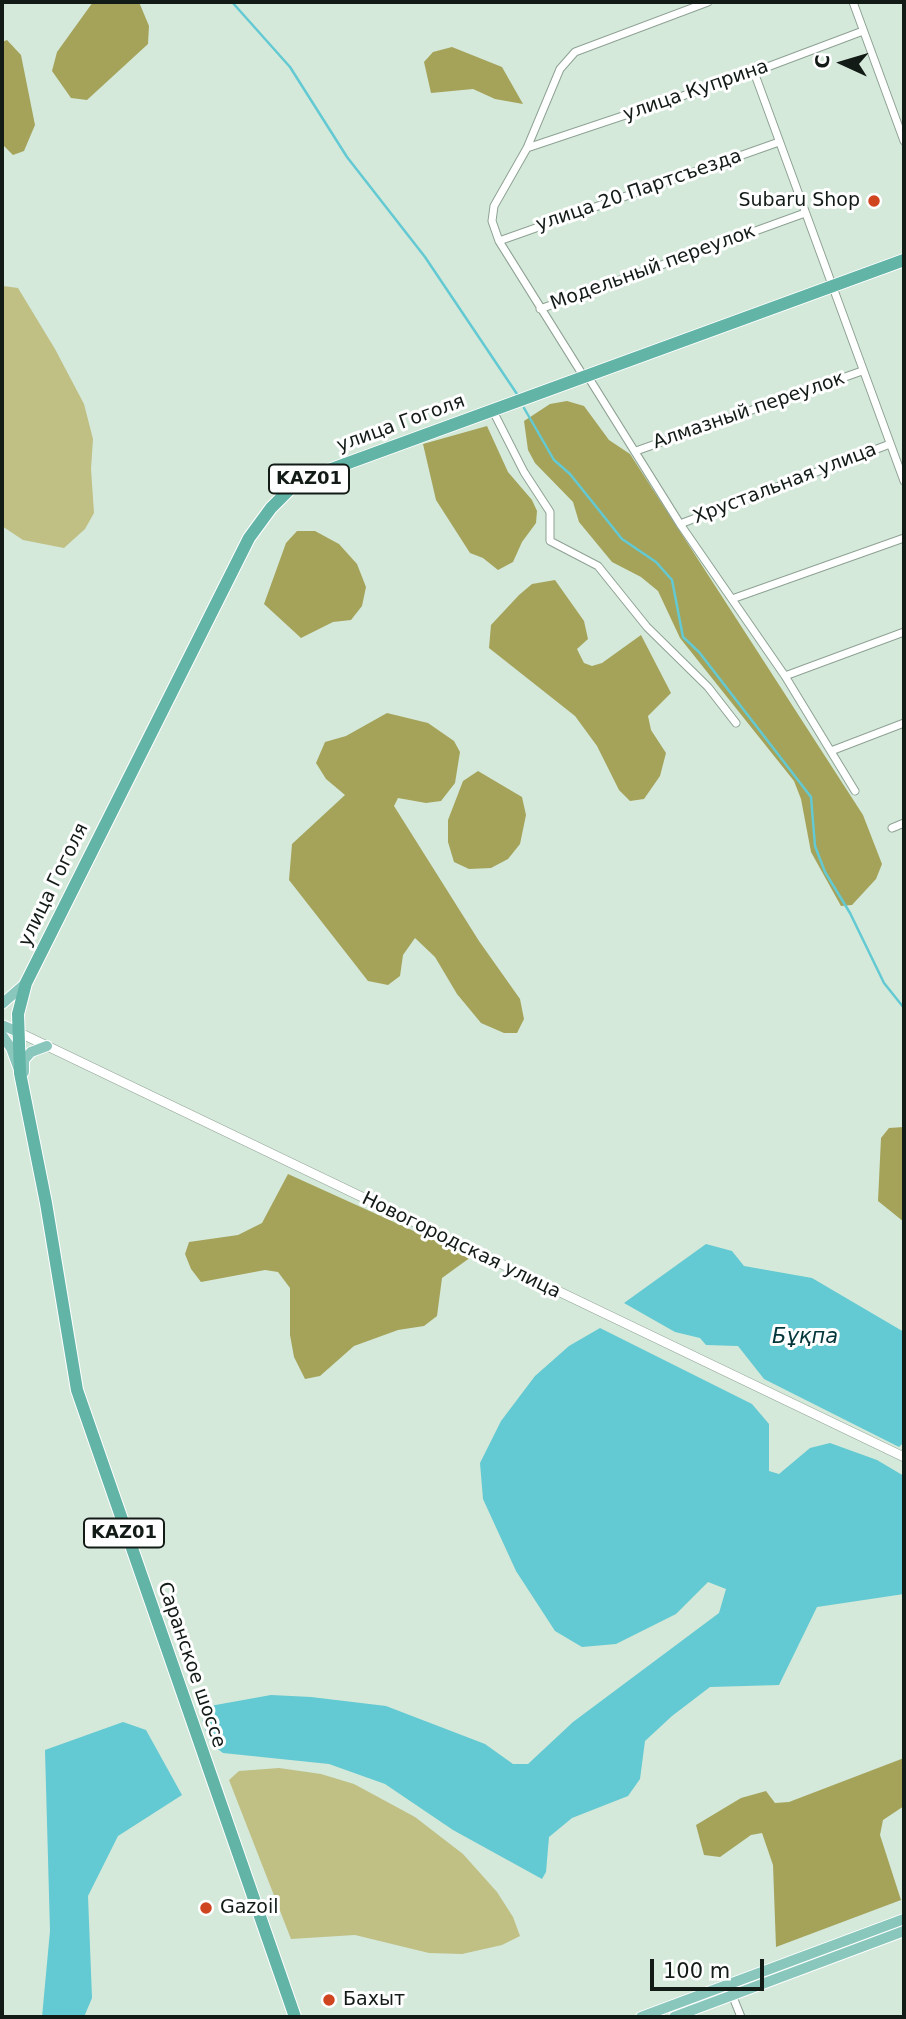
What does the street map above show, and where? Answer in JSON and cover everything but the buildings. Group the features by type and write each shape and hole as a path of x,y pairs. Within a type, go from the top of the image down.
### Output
{"highway":[{"name":"улица Гоголя","path":"18,1032 18,1014 26,983 250,538 271,508 290,489 329,470 904,260"},
{"name":"Саранское шоссе","path":"18,1032 20,1073 46,1203 77,1390 295,2017"}],"main road":[{"path":"2,1004 26,983"},
{"path":"2,1025 18,1032"},
{"path":"2,1035 11,1048 20,1073"},
{"path":"23,1089 24,1060 32,1052 47,1046"},
{"path":"674,2017 730,1990 904,1919"},
{"path":"642,2017 904,1931"}],"street":[{"path":"708,2 575,52 560,69 527,148 494,206 492,221 499,241 540,309 636,451 680,524 785,676 855,791"},
{"path":"853,2 904,141"},
{"name":"улица Куприна","path":"527,148 754,72 863,31"},
{"path":"754,72 904,481"},
{"name":"улица 20 Партсъезда","path":"499,241 779,142"},
{"name":"Модельный переулок","path":"540,309 805,213"},
{"name":"Алмазный переулок","path":"636,451 862,371"},
{"path":"493,411 524,472 550,512 550,541 598,566 647,627 708,687 736,723"},
{"name":"Хрустальная улица","path":"680,524 890,444"},
{"path":"732,599 904,538"},
{"path":"785,676 904,632"},
{"path":"831,751 904,723"},
{"path":"892,828 904,823"},
{"name":"Новогородская улица","path":"18,1032 904,1457"},
{"path":"730,1990 741,2017"}],"shaded area":[{"path":"93,2 139,2 149,26 148,44 87,100 71,98 52,71 57,52"},
{"path":"7,40 21,55 35,125 24,151 13,155 2,144 2,42"},
{"path":"452,47 502,67 523,104 495,99 473,89 431,93 424,62 433,52"},
{"path":"3,286 18,288 55,349 84,404 93,439 91,469 94,513 85,529 64,548 23,540 2,526"},
{"path":"567,401 584,406 609,440 630,454 863,815 882,864 876,879 852,905 841,906 811,852 801,799 794,781 680,638 658,591 641,577 612,562 579,522 573,502 535,463 528,450 524,421 550,404"},
{"path":"487,426 508,472 532,500 537,511 536,523 522,542 513,562 498,570 483,558 470,553 436,500 423,444"},
{"path":"297,531 315,531 339,544 357,564 366,587 362,606 351,620 333,622 301,638 264,604 286,543"},
{"path":"555,580 584,621 588,639 577,649 584,663 592,666 602,663 641,635 671,693 648,716 651,730 666,753 660,776 644,799 630,801 619,790 597,746 575,716 489,648 491,625 519,595 532,584"},
{"path":"387,713 428,723 454,741 460,752 455,783 441,801 426,803 398,798 394,806 479,941 520,999 524,1019 517,1033 504,1033 481,1023 457,994 435,957 415,938 403,955 400,976 388,985 368,981 289,880 292,844 345,795 326,779 316,763 325,742 346,736"},
{"path":"478,771 522,797 526,815 520,844 508,859 491,868 469,869 454,862 448,842 448,820 463,781"},
{"path":"904,1127 904,1222 878,1201 881,1138 889,1128"},
{"path":"288,1174 471,1257 442,1278 437,1316 424,1326 398,1330 354,1346 320,1376 305,1379 294,1357 290,1335 290,1288 278,1272 265,1270 201,1282 191,1269 185,1254 189,1242 238,1235 262,1223"},
{"path":"904,1758 904,1806 883,1820 880,1835 901,1900 776,1947 773,1865 762,1833 751,1835 720,1857 704,1855 696,1825 741,1798 766,1791 775,1803 789,1802"},
{"path":"279,1768 321,1774 354,1784 415,1817 463,1854 497,1892 513,1917 520,1936 502,1945 462,1954 429,1953 355,1935 291,1939 229,1780 239,1771"}],"water":[{"name":"Бұқпа","path":"706,1244 732,1251 744,1266 812,1278 904,1332 904,1442 899,1447 764,1379 738,1346 706,1345 700,1338 675,1332 624,1303"},
{"path":"600,1328 752,1404 769,1424 769,1471 779,1474 810,1448 830,1443 877,1460 904,1476 904,1594 817,1607 779,1685 710,1687 672,1716 645,1741 640,1779 628,1796 572,1818 549,1837 546,1872 542,1879 453,1830 385,1784 329,1764 223,1753 211,1744 202,1721 210,1706 271,1695 311,1697 386,1706 485,1744 513,1764 528,1764 573,1722 719,1613 726,1589 708,1582 676,1614 616,1644 582,1647 555,1631 516,1571 483,1499 480,1463 501,1421 535,1376 569,1346"},
{"path":"123,1722 146,1730 182,1795 118,1836 88,1896 92,1998 84,2017 42,2017 50,1931 45,1750"}],"waterway":[{"path":"232,2 290,67 347,157 425,257 517,394"},
{"path":"524,408 554,460 570,474 622,539 656,562 672,580 683,637 699,652 811,797 815,846 825,872 850,913 884,983 904,1008"}],"place":[{"name":"Subaru Shop","path":"874,201"},
{"name":"Gazoil","path":"206,1908"},
{"name":"Бахыт","path":"329,2000"}]}
